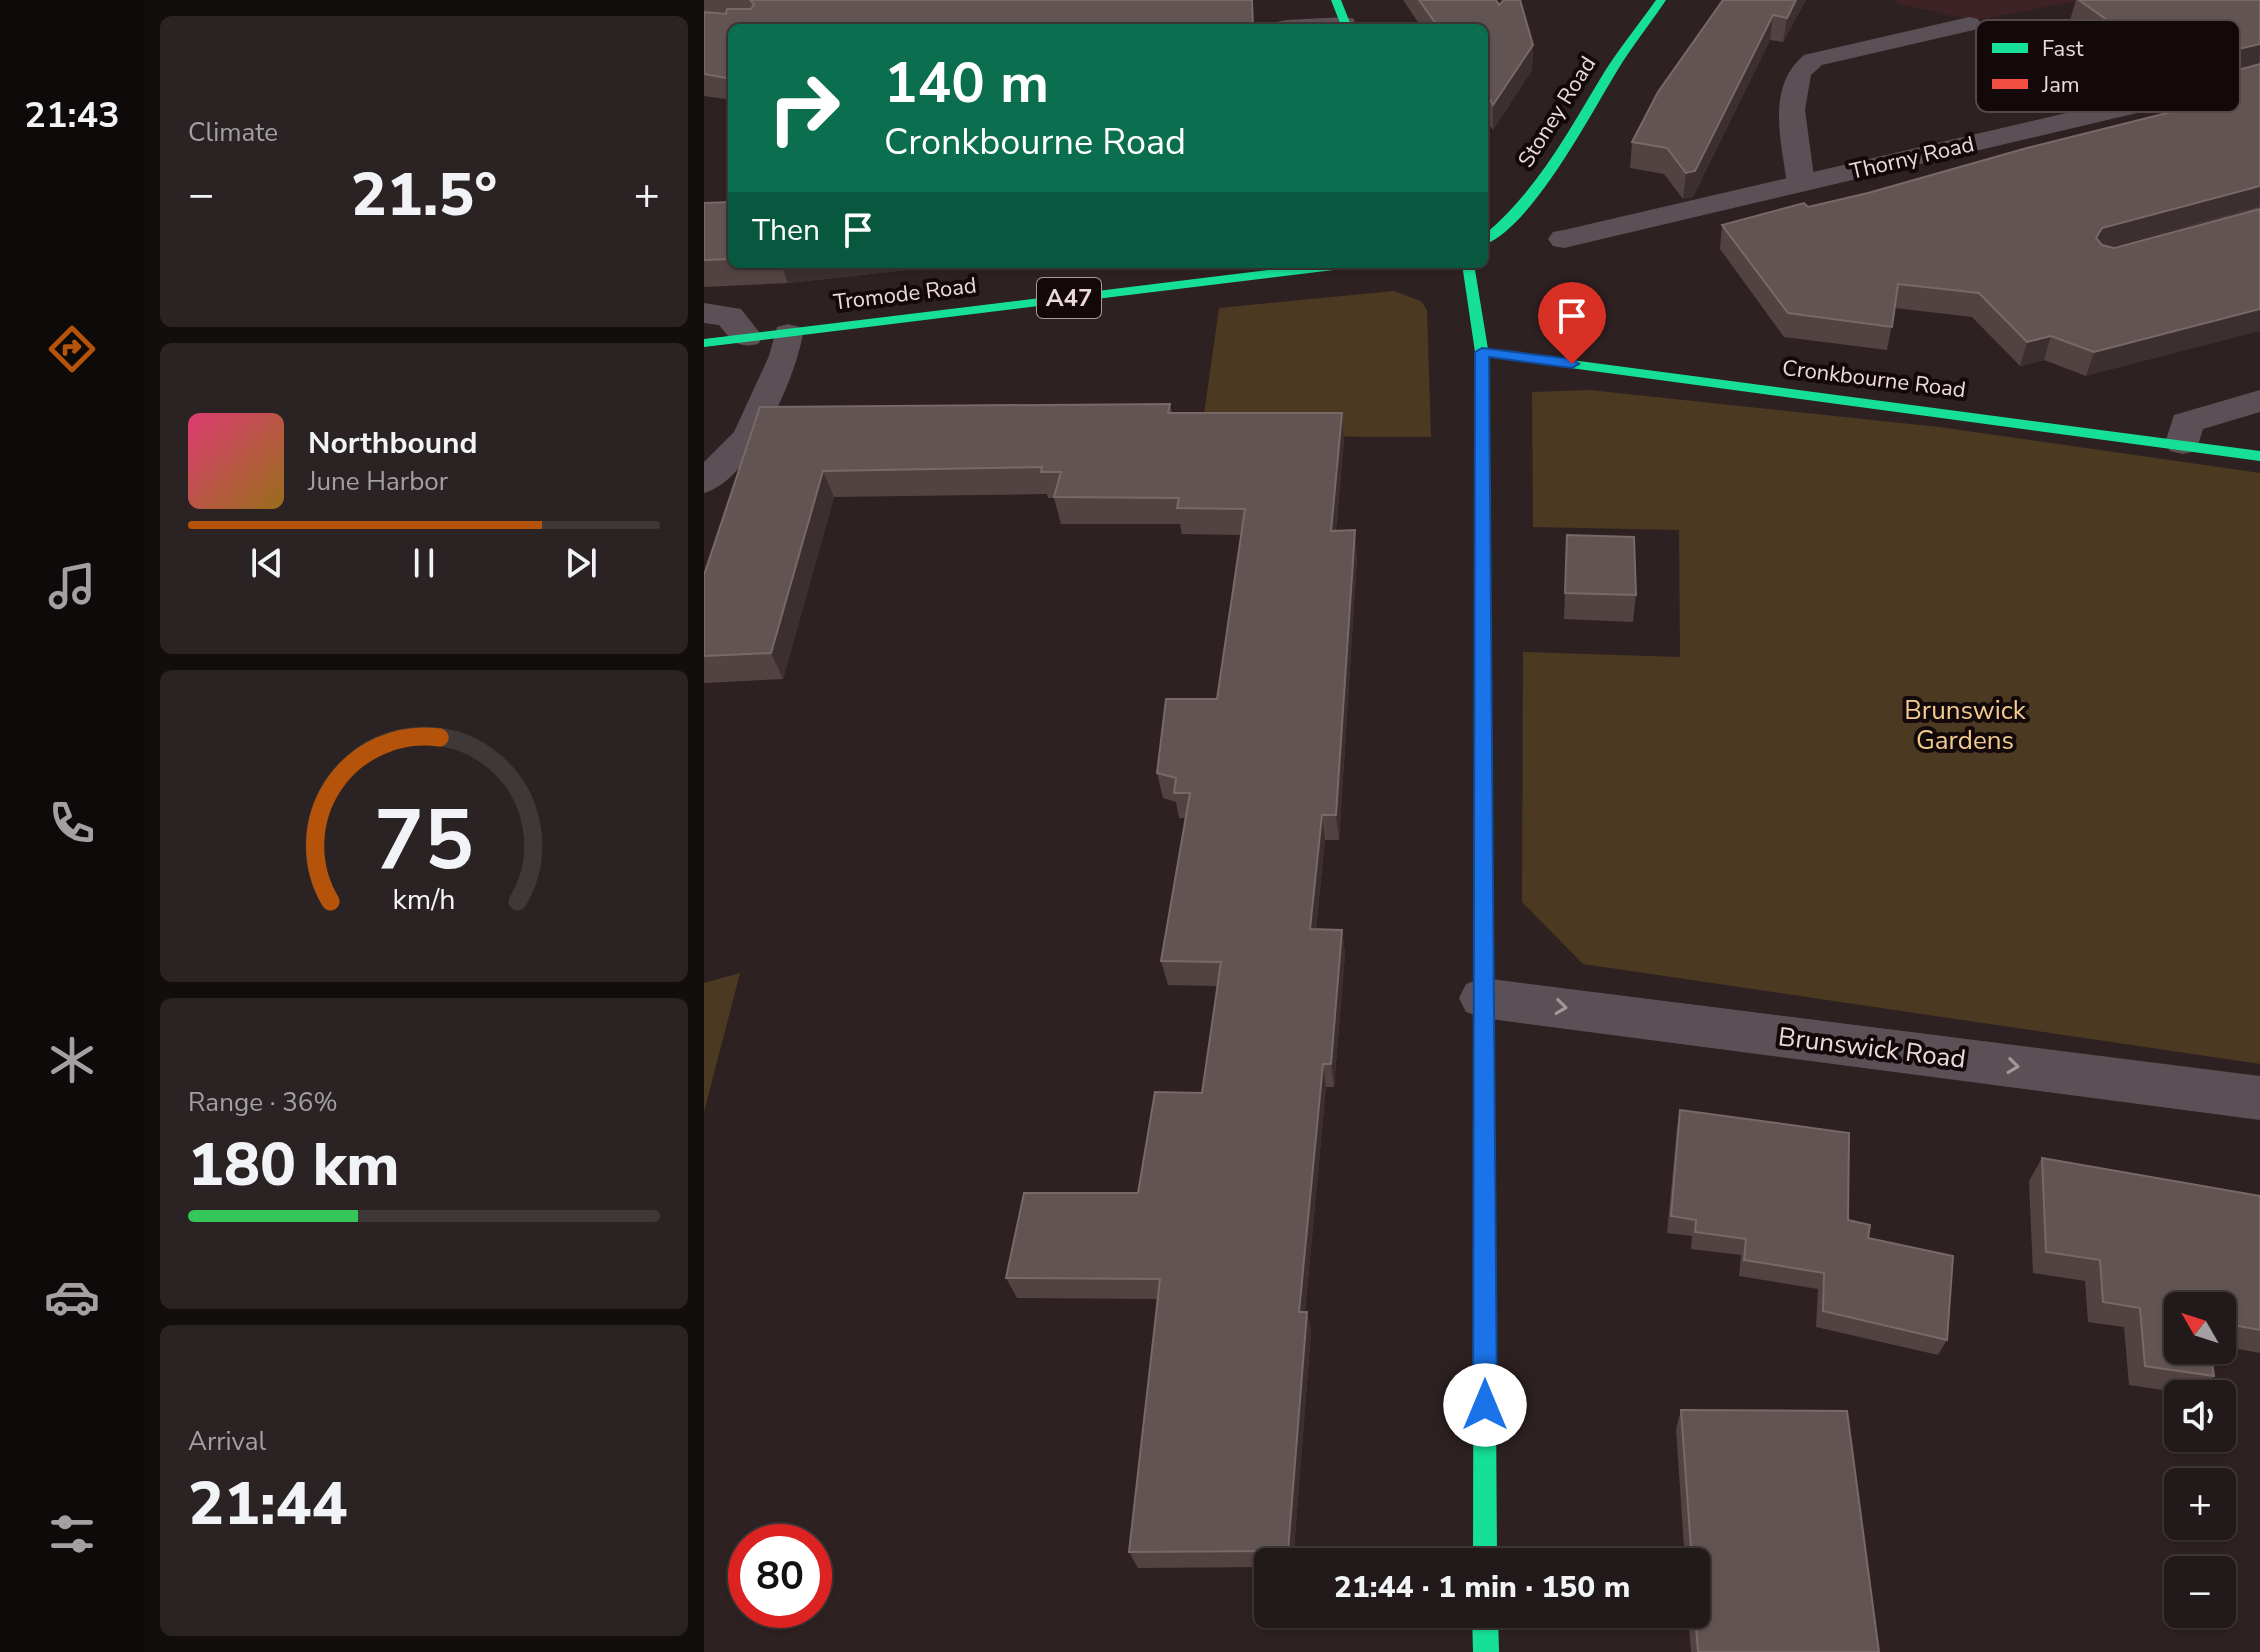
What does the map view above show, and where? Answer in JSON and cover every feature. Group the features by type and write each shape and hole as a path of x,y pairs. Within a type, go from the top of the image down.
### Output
{"main road":[{"name":"Stoney Road","path":"1488,239 1504,229 1545,178 1622,53 1661,0"},
{"name":"Tromode Road","path":"704,343 1317,268"},
{"path":"1469,268 1482,352 1485,1548"},
{"name":"Cronkbourne Road","path":"1482,352 2183,443 2260,456"},
{"path":"1485,1628 1486,1652"}],"street":[{"path":"1309,24 1343,18"},
{"name":"Thorny Road","path":"2240,81 2260,76"},
{"name":"Thorny Road","path":"1564,239 2107,112"},
{"path":"704,313 729,316 746,337"},
{"path":"2183,443 2186,423 2260,401"},
{"name":"Brunswick Road","path":"1483,998 2260,1098"}],"lane":[{"path":"1801,184 1794,129 1793,86 1798,73 1813,60 1969,24"},
{"path":"704,482 748,436 784,356 788,333"}],"shaded area":[{"path":"1896,0 2084,0 1975,20 1897,4"}],"green space":[{"path":"1394,291 1421,301 1427,310 1431,437 1201,436 1219,308"},
{"name":"Brunswick Gardens","path":"1590,390 1939,427 2260,473 2260,1064 1583,964 1522,902 1523,652 1680,657 1679,530 1533,527 1532,392"},
{"path":"740,973 704,1112 704,983"}],"building":[{"path":"750,0 1252,0 1253,24 728,24 728,78 704,74 704,12 726,14 727,9 751,9 754,4"},
{"path":"1419,0 1496,0 1499,5 1504,0 1520,0 1533,45 1493,105 1488,97 1488,24 1436,24"},
{"path":"1723,0 1796,0 1787,18 1773,15 1695,171 1686,173 1667,148 1632,142 1658,92"},
{"path":"2079,0 2260,0 2260,44 2240,49 2240,20 2107,20"},
{"path":"2260,64 2260,186 2102,228 2096,238 2102,245 2114,248 2260,209 2260,309 2094,352 2051,336 2027,342 1979,293 1898,284 1892,327 1788,313 1722,225 1804,203 1808,207 1868,193 2027,148 2171,112 2240,112 2240,69"},
{"path":"728,202 728,259 704,260 704,203"},
{"path":"1170,404 1168,413 1342,413 1331,531 1355,530 1336,815 1322,815 1310,929 1342,930 1331,1064 1323,1064 1299,1312 1307,1312 1288,1548 1129,1552 1160,1279 1006,1278 1024,1193 1138,1193 1155,1092 1202,1093 1221,962 1161,961 1190,793 1174,793 1176,778 1157,773 1166,699 1217,699 1245,509 1177,508 1179,498 1054,497 1061,472 1041,472 1042,467 823,471 771,653 704,656 704,575 760,407"},
{"path":"1567,535 1634,537 1636,595 1565,593"},
{"path":"1680,1110 1849,1133 1848,1220 1870,1225 1868,1238 1953,1256 1947,1340 1823,1311 1824,1273 1744,1260 1746,1239 1695,1232 1696,1220 1671,1216"},
{"path":"2042,1158 2260,1196 2260,1330 2236,1326 2236,1292 2164,1292 2164,1364 2212,1364 2214,1376 2145,1366 2140,1308 2103,1302 2100,1260 2046,1252"},
{"path":"1681,1410 1847,1411 1879,1652 1698,1652 1696,1628 1710,1628 1710,1548 1691,1548"}],"traffic: fast":[{"path":"1336,0 1345,24"},
{"path":"1488,238 1522,207 1538,187 1618,60 1661,0"},
{"path":"704,343 1317,268"},
{"path":"1469,268 1482,352 1483,773"},
{"path":"1482,352 2260,456"},
{"path":"1484,1078 1485,1548"},
{"path":"1485,1628 1486,1652"}],"traffic: jam":[{"path":"1483,773 1484,1078"}],"route":[{"path":"1485,1405 1482,352 1572,364"}]}
